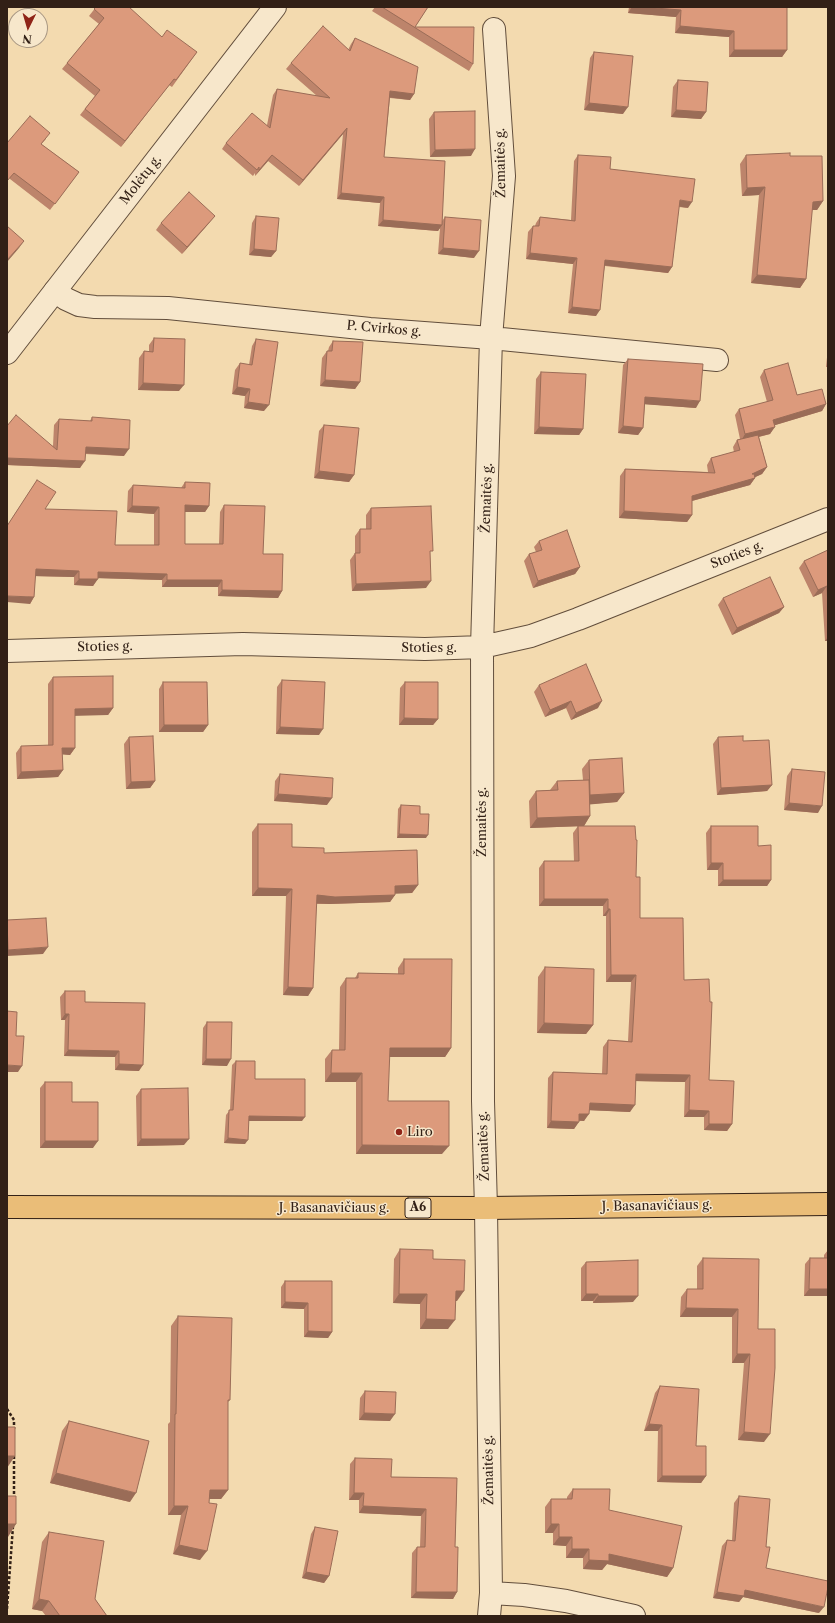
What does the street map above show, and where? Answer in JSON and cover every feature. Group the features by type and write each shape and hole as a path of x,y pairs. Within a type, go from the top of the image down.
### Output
{"main road":[{"name":"J. Basanavičiaus g.","path":"7,1207 486,1208 828,1204"}],"street":[{"name":"Molėtų g.","path":"7,353 275,7"},
{"name":"Žemaitės g.","path":"489,1616 491,1593 483,1093 482,647 491,338 504,176 494,29"},
{"name":"P. Cvirkos g.","path":"55,291 66,299 79,305 168,308 370,329 491,338 717,360"},
{"name":"Stoties g.","path":"7,651 243,644 425,649 482,647 531,636 578,619 828,519"},
{"path":"491,1593 524,1595 566,1601 634,1616"}],"path":[{"path":"7,1409 14,1420 14,1435"},
{"path":"14,1450 14,1503"},
{"path":"7,1609 13,1525"}],"building":[{"path":"96,7 129,7 162,37 167,30 197,52 176,80 174,79 125,141 85,109 100,90 67,63 104,18 94,9"},
{"path":"382,7 428,7 415,27 474,27 473,64"},
{"path":"642,7 787,7 787,50 734,50 734,31 680,26 681,10"},
{"path":"323,26 350,51 355,38 418,67 414,94 390,91 384,157 445,161 442,225 383,220 384,197 341,193 347,128 303,180 272,155 259,170 259,167 257,170 226,143 252,113 270,128 277,89 330,98 291,63"},
{"path":"594,52 633,56 628,107 589,103"},
{"path":"678,80 708,82 706,112 676,110"},
{"path":"475,111 475,149 435,150 434,112"},
{"path":"30,116 50,133 41,144 79,172 55,204 14,173 7,181 7,143"},
{"path":"790,153 790,156 822,156 823,201 813,202 806,279 757,275 765,187 747,188 746,155"},
{"path":"578,155 611,157 610,169 695,179 692,202 680,200 672,267 605,260 600,310 572,307 577,258 530,253 533,226 539,226 540,217 575,221"},
{"path":"189,192 215,216 187,247 161,223"},
{"path":"256,216 279,218 276,251 254,249"},
{"path":"445,217 481,220 479,251 443,248"},
{"path":"7,226 24,241 7,260"},
{"path":"154,338 185,339 184,385 143,383 144,351 153,352"},
{"path":"256,339 278,342 269,405 248,402 250,389 237,387 240,363 252,365"},
{"path":"333,341 363,342 360,382 325,380 327,351 332,351"},
{"path":"628,359 703,364 700,401 645,397 643,428 623,426"},
{"path":"788,363 797,395 822,389 826,404 773,420 775,427 745,434 739,409 773,400 764,370"},
{"path":"541,372 586,374 583,429 539,427"},
{"path":"16,415 57,450 59,419 92,421 92,417 130,420 129,449 86,447 85,461 7,458 7,426"},
{"path":"324,425 359,428 354,475 319,471"},
{"path":"758,435 767,467 752,474 754,474 755,478 692,496 692,515 624,511 625,469 715,473 711,458 740,450 737,440"},
{"path":"37,480 56,492 45,509 117,511 115,545 159,545 159,507 132,506 133,485 185,488 185,482 210,483 209,506 185,505 185,544 223,544 224,505 265,506 263,554 283,554 282,591 222,590 222,580 167,580 167,574 98,572 98,579 79,579 79,571 36,569 34,597 7,596 7,526"},
{"path":"431,506 433,551 430,551 431,581 356,584 355,553 360,553 360,529 371,529 371,508"},
{"path":"567,530 580,567 538,581 529,554 542,550 539,541"},
{"path":"828,550 828,608 827,586 818,590 804,561"},
{"path":"770,577 784,607 737,628 723,598"},
{"path":"586,664 602,701 576,713 571,701 550,710 539,685"},
{"path":"113,676 113,708 75,709 75,748 62,748 63,770 21,772 21,746 53,745 53,677"},
{"path":"282,680 325,682 323,729 280,727"},
{"path":"163,682 207,682 208,725 164,725"},
{"path":"405,682 438,682 438,719 404,718"},
{"path":"153,736 155,781 131,782 129,737"},
{"path":"743,736 743,741 769,740 772,785 721,788 718,737"},
{"path":"622,758 624,793 590,795 589,760"},
{"path":"792,769 825,772 822,806 789,803"},
{"path":"280,774 333,778 332,798 278,794"},
{"path":"589,780 590,816 537,818 536,791 558,790 557,781"},
{"path":"401,805 420,806 420,814 429,814 428,835 399,834"},
{"path":"258,824 292,824 292,847 324,848 324,853 417,850 418,885 395,886 395,895 335,897 317,895 313,988 288,987 292,889 258,888"},
{"path":"578,826 635,826 637,840 636,877 640,877 640,918 683,918 684,980 709,979 710,1002 712,1002 709,1080 734,1081 732,1124 709,1124 709,1111 689,1110 690,1075 636,1074 635,1105 590,1103 589,1114 579,1114 579,1122 551,1121 553,1072 607,1074 608,1040 632,1042 636,975 611,975 610,909 608,909 608,899 544,899 544,861 579,861"},
{"path":"711,826 758,826 758,846 771,845 771,880 723,880 723,863 711,863"},
{"path":"46,918 48,947 8,950 7,920"},
{"path":"404,959 452,959 451,1048 390,1048 388,1101 449,1101 449,1146 362,1145 362,1073 331,1073 332,1050 345,1050 346,978 358,978 358,973 404,974"},
{"path":"545,967 594,969 593,1025 544,1023"},
{"path":"65,991 85,991 85,1002 145,1003 143,1065 119,1064 119,1051 68,1050 69,1014 65,1014"},
{"path":"7,1011 17,1012 16,1036 24,1036 22,1066 7,1065"},
{"path":"207,1022 232,1022 231,1059 206,1059"},
{"path":"236,1061 255,1061 255,1079 305,1079 305,1117 249,1116 248,1140 228,1138 229,1110 233,1110"},
{"path":"45,1082 72,1082 72,1102 98,1102 98,1141 45,1141"},
{"path":"188,1088 189,1139 141,1139 141,1089"},
{"path":"400,1249 433,1250 433,1259 465,1260 464,1291 456,1291 455,1320 426,1319 427,1294 399,1294"},
{"path":"703,1258 759,1259 758,1329 775,1329 775,1368 770,1434 744,1432 750,1354 737,1354 738,1309 686,1308 687,1289 703,1289"},
{"path":"810,1258 828,1258 828,1289 809,1289"},
{"path":"638,1260 638,1296 598,1296 598,1294 586,1294 586,1262"},
{"path":"285,1281 332,1281 332,1332 308,1331 308,1303 285,1302"},
{"path":"178,1316 232,1318 230,1400 228,1400 228,1490 210,1490 209,1503 217,1504 207,1551 179,1545 188,1506 174,1506"},
{"path":"660,1386 699,1389 696,1446 706,1446 706,1476 662,1476 662,1425 649,1424"},
{"path":"365,1391 396,1392 395,1414 364,1413"},
{"path":"69,1421 149,1441 136,1493 56,1473"},
{"path":"7,1427 15,1427 15,1456 7,1456"},
{"path":"355,1458 392,1459 391,1477 457,1478 455,1547 458,1547 457,1592 416,1592 417,1547 425,1547 426,1509 363,1506 364,1493 354,1493"},
{"path":"573,1489 610,1489 609,1510 682,1526 673,1568 609,1554 609,1561 589,1560 589,1549 572,1549 572,1537 559,1537 559,1524 551,1524 551,1499 572,1499"},
{"path":"7,1496 16,1496 16,1524 7,1524"},
{"path":"739,1496 770,1499 766,1547 770,1547 766,1568 828,1581 824,1607 745,1590 744,1596 717,1592 727,1540 735,1541"},
{"path":"315,1527 338,1531 329,1576 306,1572"},
{"path":"49,1532 104,1541 95,1599 107,1616 60,1616 49,1601 39,1599"}],"place":[{"name":"Liro","path":"399,1132"}]}
